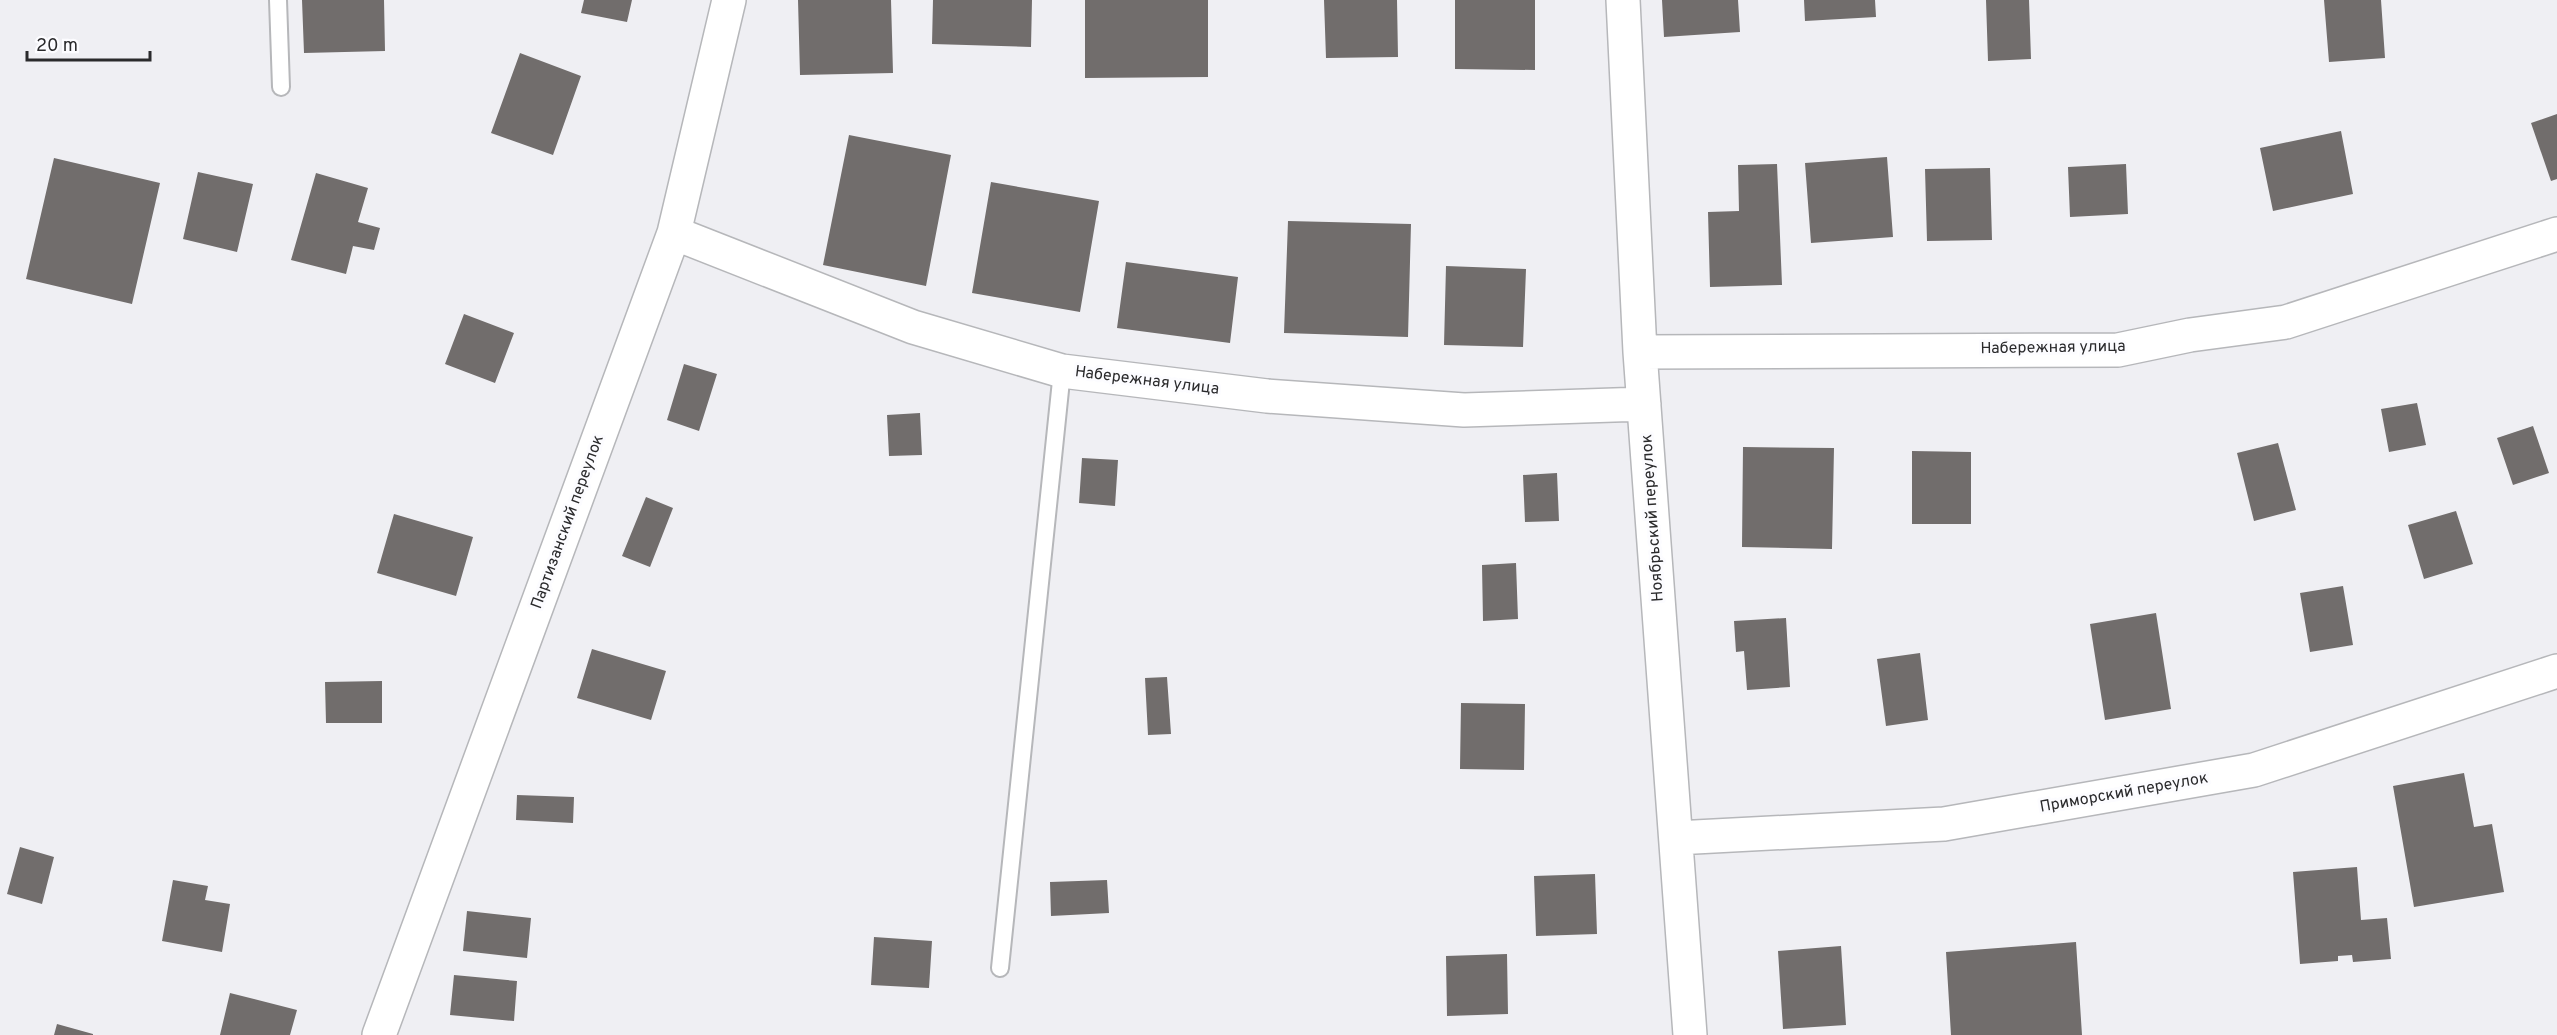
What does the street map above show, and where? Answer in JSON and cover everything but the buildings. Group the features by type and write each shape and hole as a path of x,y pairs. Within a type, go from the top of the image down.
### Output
{"street":[{"name":"Партизанский переулок","path":"380,1035 674,233 729,0"},
{"name":"Ноябрьский переулок","path":"1623,0 1640,352 1690,1035"},
{"name":"Набережная улица","path":"674,233 913,327 1062,371 1267,396 1464,410 1644,404"},
{"name":"Набережная улица","path":"1640,352 2118,350 2190,335 2286,322 2557,234"},
{"name":"Приморский переулок","path":"1676,838 1944,824 2254,770 2557,671"}],"lane":[{"path":"278,0 281,87"},
{"path":"1000,968 1062,371"}]}
